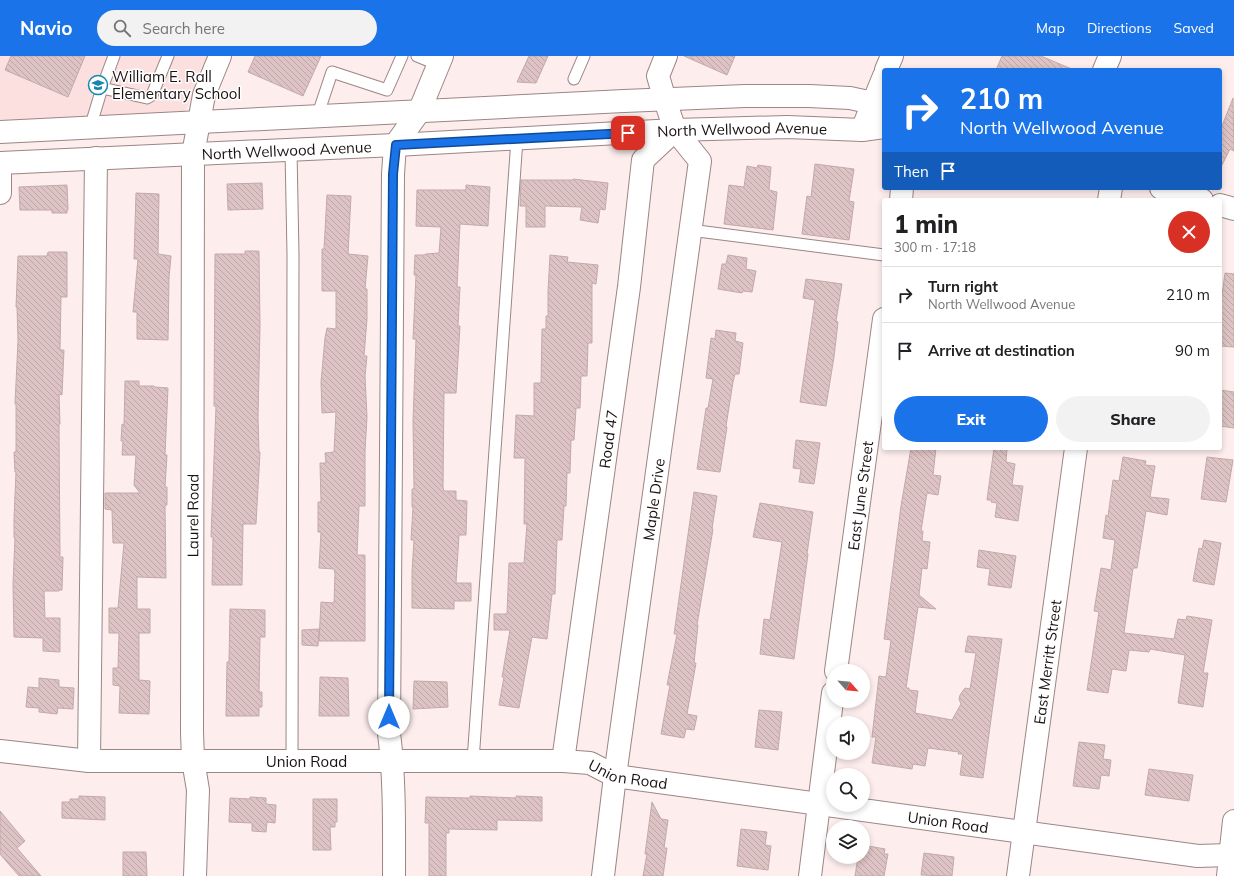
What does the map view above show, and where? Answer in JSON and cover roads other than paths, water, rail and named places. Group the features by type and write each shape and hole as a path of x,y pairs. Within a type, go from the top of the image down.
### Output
{"street":[{"name":"Laurel Road","path":"195,876 198,790 193,760 192,732 193,154 204,95 220,56"},
{"path":"666,56 658,76 675,130"},
{"path":"887,68 892,56"},
{"path":"1105,68 1110,56"},
{"path":"394,876 393,762 389,725 393,174 396,145 419,112 440,60"},
{"path":"862,130 878,106 882,86"},
{"name":"North Wellwood Avenue","path":"0,132 745,96 809,96 850,98 878,106"},
{"name":"North Wellwood Avenue","path":"0,163 396,145 675,130 787,127 862,130 882,127"},
{"name":"Maple Drive","path":"603,876 615,776 700,161 675,130"},
{"name":"Road 47","path":"563,761 628,288 643,160 675,130"},
{"path":"89,761 96,158"},
{"path":"0,163 0,193"},
{"path":"1168,190 1195,198"},
{"path":"1222,206 1234,209"},
{"name":"East June Street","path":"837,664 882,334"},
{"name":"East Merritt Street","path":"1018,876 1076,450"},
{"path":"810,876 831,708"},
{"name":"Union Road","path":"0,752 89,761 563,761 590,763 615,776 1198,856 1228,866"},
{"path":"1228,866 1234,822"}],"lane":[{"path":"90,128 102,88 114,56"},
{"path":"102,88 147,98 152,95 168,56"},
{"path":"317,117 332,72 387,90 402,56"},
{"path":"417,56 440,60"},
{"path":"574,79 584,56"},
{"path":"473,761 517,139"},
{"path":"291,150 293,255 292,761"},
{"path":"690,230 882,255"}],"place":[{"name":"William E. Rall Elementary School","path":"98,85"}]}
